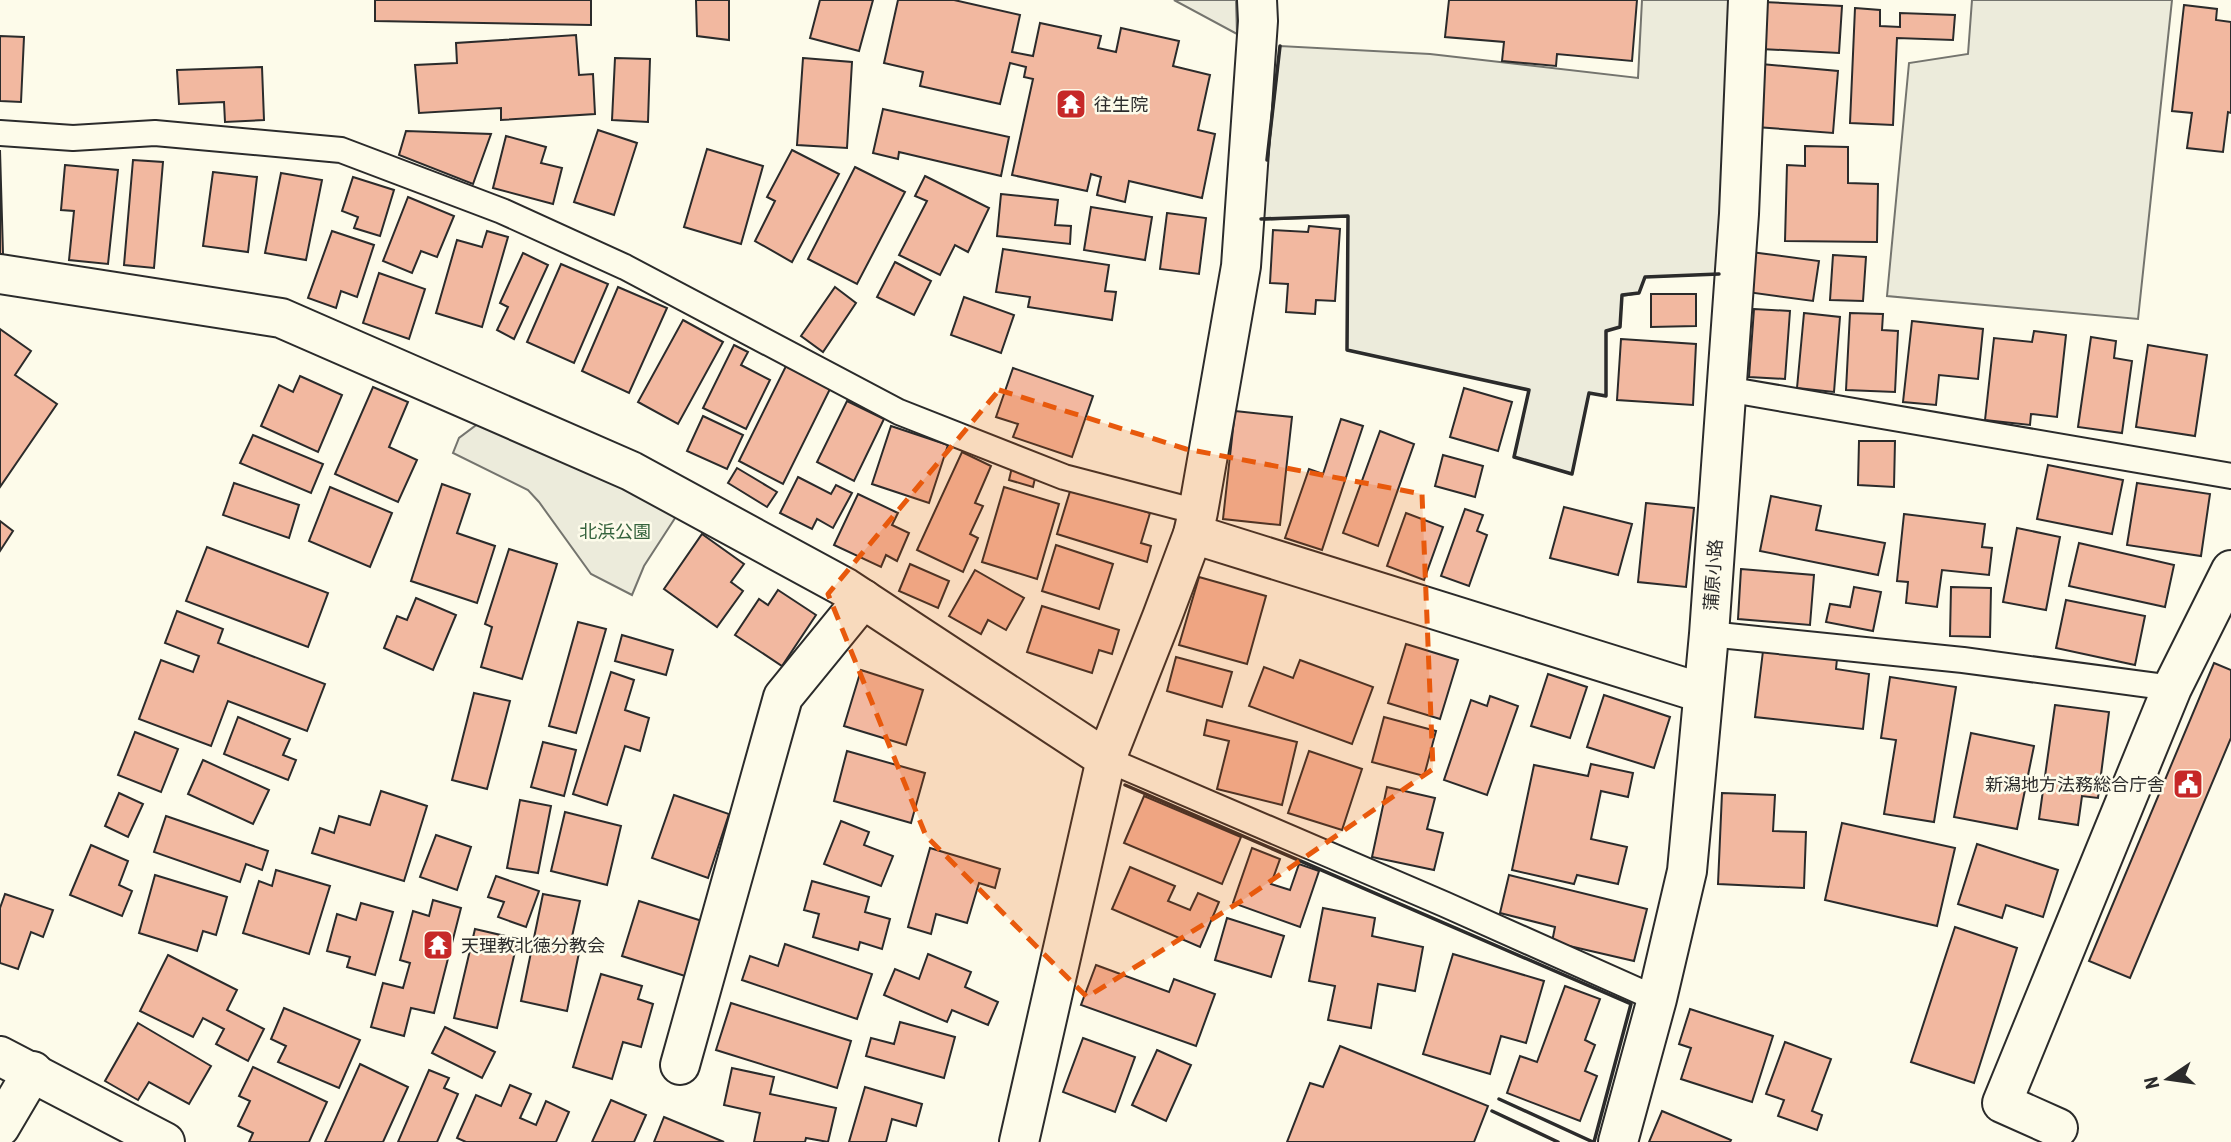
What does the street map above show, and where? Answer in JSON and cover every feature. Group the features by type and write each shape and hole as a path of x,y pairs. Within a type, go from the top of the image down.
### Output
{"street":[{"path":"1019,1142 1106,759 1196,523 1241,266 1258,21 1257,0"},
{"name":"蒲原小路","path":"1618,1142 1657,999 1686,871 1709,635 1739,214 1748,0"},
{"path":"0,274 281,318 631,471 863,599 1106,759"},
{"path":"1196,523 1702,693"},
{"path":"2058,1128 2002,1103 2172,688 2231,570"},
{"path":"680,1065 783,697 863,599"},
{"path":"0,1127 16,1064 165,1142"}],"lane":[{"path":"0,133 73,138 155,133 341,150 502,211 625,267 900,412 1064,477 1196,523"},
{"path":"1726,389 2231,476"},
{"path":"1709,635 1963,660 2172,688"},
{"path":"1106,759 1456,909 1657,999"}],"highlighted area":[{"path":"999,390 1186,449 1422,494 1433,769 1246,898 1087,997 926,836 828,594"}],"green space":[{"path":"1174,0 1236,0 1237,34"},
{"path":"1642,0 1733,0 1722,274 1645,277 1639,293 1622,296 1620,327 1606,331 1606,396 1589,393 1572,474 1514,457 1529,390 1347,350 1348,216 1261,220 1280,46 1430,54 1638,78"},
{"path":"1972,0 2172,0 2138,319 1887,296 1909,63 1968,54"},
{"name":"北浜公園","path":"479,423 679,512 644,566 632,595 591,574 528,490 453,453 459,438"}],"building":[{"path":"375,0 591,0 591,25 375,21"},
{"path":"696,0 729,0 729,40 697,36"},
{"path":"820,0 873,0 859,51 810,38"},
{"path":"898,0 954,0 1020,15 1012,52 1033,56 1040,23 1101,36 1098,48 1116,52 1121,28 1179,41 1173,66 1210,75 1198,130 1215,134 1202,198 1129,181 1125,202 1097,195 1101,177 1091,174 1087,191 1012,175 1033,79 1024,77 1026,67 1010,63 1000,104 920,86 923,72 884,63"},
{"path":"1449,0 1637,0 1632,61 1557,54 1556,66 1502,61 1504,42 1445,37"},
{"path":"1763,2 1842,6 1839,53 1761,49"},
{"path":"2184,5 2217,9 2216,20 2231,22 2231,113 2228,112 2223,152 2187,148 2192,113 2172,111"},
{"path":"1855,8 1880,10 1880,26 1900,27 1900,13 1955,15 1953,40 1897,38 1893,125 1850,123"},
{"path":"576,35 579,75 593,74 595,114 501,120 501,108 419,113 415,65 457,63 456,43"},
{"path":"0,36 24,37 21,102 0,101"},
{"path":"615,58 650,59 648,122 612,120"},
{"path":"803,58 852,62 847,148 797,145"},
{"path":"1761,64 1838,71 1833,133 1756,127"},
{"path":"262,67 264,120 225,122 224,102 179,104 177,70"},
{"path":"883,109 1009,137 1001,176 899,152 898,159 873,153"},
{"path":"598,130 637,143 614,215 574,202"},
{"path":"406,131 491,134 473,184 399,155"},
{"path":"506,136 546,147 541,163 562,168 553,204 493,188"},
{"path":"1805,146 1848,147 1848,183 1878,184 1877,242 1785,241 1787,165 1805,166"},
{"path":"707,149 763,166 741,244 684,227"},
{"path":"0,150 3,254 0,254"},
{"path":"792,150 839,174 792,262 755,241 775,201 767,197"},
{"path":"133,160 163,162 154,268 124,265"},
{"path":"65,165 118,170 108,264 69,260 74,211 61,210"},
{"path":"855,167 905,192 857,284 808,259"},
{"path":"213,172 257,177 248,252 203,246"},
{"path":"281,173 322,180 306,260 265,253"},
{"path":"925,176 989,208 968,252 955,245 940,275 899,255 927,201 915,196"},
{"path":"353,177 394,190 380,236 354,228 358,217 342,211"},
{"path":"1001,194 1058,200 1055,225 1071,226 1070,244 997,236"},
{"path":"408,197 454,216 437,257 421,251 412,273 383,261"},
{"path":"1091,207 1152,217 1145,260 1084,250"},
{"path":"1167,213 1206,218 1199,274 1160,269"},
{"path":"1309,226 1340,229 1335,301 1316,300 1315,314 1286,312 1288,284 1270,283 1273,230 1308,232"},
{"path":"332,231 374,245 357,297 341,291 336,308 308,298"},
{"path":"487,231 508,237 482,327 436,313 457,240 482,247"},
{"path":"1003,249 1109,265 1105,291 1116,292 1112,320 1028,307 1030,297 996,292"},
{"path":"1751,252 1819,261 1813,301 1747,292"},
{"path":"523,253 548,265 514,339 497,330 508,307 500,303"},
{"path":"1833,255 1866,257 1863,301 1830,300"},
{"path":"895,262 931,281 914,315 877,297"},
{"path":"561,264 608,284 574,363 527,342"},
{"path":"379,273 425,289 409,339 363,323"},
{"path":"618,287 667,308 629,393 582,371"},
{"path":"835,287 856,303 823,352 801,336"},
{"path":"1651,294 1696,294 1696,326 1651,327"},
{"path":"964,297 1014,315 1001,353 951,335"},
{"path":"1754,309 1790,311 1785,379 1749,377"},
{"path":"1804,313 1840,317 1834,392 1797,388"},
{"path":"1850,313 1883,314 1882,330 1898,331 1895,392 1846,390"},
{"path":"683,320 723,342 678,424 638,402"},
{"path":"1912,321 1983,329 1978,379 1939,375 1936,405 1903,402"},
{"path":"0,329 31,351 15,375 57,404 0,487"},
{"path":"2034,331 2066,335 2057,417 2031,414 2030,425 1985,420 1994,338 2032,342"},
{"path":"2091,337 2116,341 2114,358 2132,361 2122,433 2078,427"},
{"path":"1621,339 1696,344 1693,405 1617,400"},
{"path":"734,345 748,352 741,365 770,380 746,429 703,408"},
{"path":"2148,345 2207,355 2195,436 2136,427"},
{"path":"787,364 831,387 783,484 739,461"},
{"path":"1013,368 1093,396 1072,457 1013,437 1018,424 996,417"},
{"path":"300,376 342,395 318,452 261,426 279,385 293,392"},
{"path":"373,387 408,402 389,447 417,460 398,502 335,474"},
{"path":"1464,388 1512,402 1498,451 1450,437"},
{"path":"847,401 884,419 854,481 817,462"},
{"path":"1235,411 1292,417 1280,525 1223,519"},
{"path":"703,416 743,435 727,469 687,451"},
{"path":"1341,419 1363,426 1322,550 1285,538 1309,469 1323,474"},
{"path":"891,426 948,445 929,503 872,484"},
{"path":"1380,431 1414,444 1378,546 1343,533"},
{"path":"253,435 323,464 311,493 240,463"},
{"path":"1859,441 1895,441 1894,487 1858,485"},
{"path":"962,452 991,466 975,503 983,506 970,534 978,538 963,572 917,550"},
{"path":"1443,455 1483,466 1475,497 1435,486"},
{"path":"2048,465 2123,480 2112,534 2037,519"},
{"path":"1012,467 1036,474 1033,487 1009,480"},
{"path":"737,468 777,492 767,507 728,483"},
{"path":"798,477 831,494 836,485 852,493 833,528 817,519 812,529 780,513"},
{"path":"234,483 299,505 289,538 223,515"},
{"path":"2137,483 2210,494 2201,556 2127,545"},
{"path":"442,484 470,494 457,533 495,546 477,603 411,581"},
{"path":"330,487 392,513 370,567 309,541"},
{"path":"1004,487 1059,504 1037,579 982,562"},
{"path":"1071,488 1150,513 1141,543 1151,546 1147,562 1057,534"},
{"path":"858,494 898,513 892,525 909,533 897,561 886,555 881,567 834,545"},
{"path":"1771,496 1821,506 1816,530 1885,543 1878,575 1760,551"},
{"path":"1646,503 1694,508 1686,587 1638,582"},
{"path":"1564,507 1632,524 1618,575 1550,558"},
{"path":"1465,509 1483,515 1477,531 1487,535 1469,586 1441,576"},
{"path":"1406,513 1443,527 1424,580 1387,566"},
{"path":"1904,514 1985,524 1982,547 1992,548 1989,575 1942,570 1937,607 1906,603 1908,582 1897,581"},
{"path":"0,521 13,531 0,551"},
{"path":"2017,528 2060,537 2046,610 2003,602"},
{"path":"702,534 744,564 731,582 743,591 717,627 664,589"},
{"path":"2079,543 2174,565 2165,607 2069,586"},
{"path":"1056,545 1113,564 1099,609 1042,591"},
{"path":"207,547 328,593 308,647 186,601"},
{"path":"509,549 557,564 522,679 481,667 492,627 485,624"},
{"path":"910,564 949,581 938,608 899,591"},
{"path":"1741,569 1814,575 1810,625 1738,619"},
{"path":"975,570 1024,598 1006,630 988,620 981,634 949,616"},
{"path":"1199,577 1266,596 1247,664 1179,645"},
{"path":"1854,587 1881,592 1873,631 1826,622 1830,604 1850,607"},
{"path":"1951,587 1991,588 1990,637 1950,636"},
{"path":"778,590 816,615 782,666 735,635 759,599 768,605"},
{"path":"416,598 456,615 433,670 384,648 397,616 407,620"},
{"path":"2066,600 2145,616 2135,665 2056,648"},
{"path":"1042,606 1119,630 1112,654 1099,650 1092,673 1027,652"},
{"path":"177,611 223,629 218,643 325,684 307,731 228,701 211,746 139,719 161,660 193,672 199,656 165,643"},
{"path":"578,622 606,629 576,733 549,726"},
{"path":"622,635 673,650 666,675 615,661"},
{"path":"1406,644 1458,660 1440,719 1388,703"},
{"path":"1763,651 1837,659 1836,669 1869,674 1863,729 1755,717"},
{"path":"1176,657 1232,672 1222,707 1167,691"},
{"path":"1300,660 1373,687 1352,744 1249,706 1264,667 1293,678"},
{"path":"2214,663 2231,670 2231,738 2130,978 2089,961"},
{"path":"861,670 923,690 906,745 844,726"},
{"path":"611,672 634,680 625,710 649,718 640,751 625,746 607,805 573,794"},
{"path":"1548,674 1587,687 1570,738 1531,726"},
{"path":"1890,677 1956,687 1934,822 1884,814 1896,740 1881,738"},
{"path":"474,693 510,701 487,789 452,780"},
{"path":"1604,695 1670,717 1654,768 1587,747"},
{"path":"1490,696 1518,706 1487,795 1444,780 1471,700 1487,706"},
{"path":"2055,705 2109,712 2098,798 2082,796 2078,825 2039,819"},
{"path":"238,717 290,739 283,755 296,760 288,780 224,754"},
{"path":"1384,717 1436,731 1424,776 1372,762"},
{"path":"1207,720 1297,742 1282,805 1217,789 1229,741 1204,735"},
{"path":"135,732 178,749 161,792 118,775"},
{"path":"1971,733 2034,746 2017,829 1954,817"},
{"path":"543,742 576,750 564,796 531,787"},
{"path":"847,751 925,773 911,823 834,801"},
{"path":"1309,751 1362,769 1342,830 1288,813"},
{"path":"203,760 269,790 253,824 188,794"},
{"path":"1591,764 1633,773 1628,797 1601,791 1591,839 1627,847 1618,884 1577,875 1574,884 1512,870 1534,765 1588,776"},
{"path":"1387,787 1435,798 1427,829 1443,833 1434,870 1372,857"},
{"path":"381,791 427,806 404,881 312,853 320,828 334,833 339,816 370,825"},
{"path":"119,793 143,804 128,837 105,826"},
{"path":"1722,793 1775,795 1773,831 1806,832 1804,888 1718,884"},
{"path":"674,795 729,814 708,878 652,858"},
{"path":"1144,796 1241,837 1222,884 1124,843"},
{"path":"520,800 551,806 538,873 507,868"},
{"path":"565,812 621,826 607,885 551,871"},
{"path":"166,816 268,851 262,870 246,864 240,882 154,852"},
{"path":"841,821 869,832 864,845 893,856 881,886 824,864"},
{"path":"1842,823 1955,848 1937,926 1825,900"},
{"path":"436,835 471,847 457,890 420,877"},
{"path":"1977,844 2058,870 2043,917 2006,905 2002,918 1958,904"},
{"path":"91,845 128,861 119,885 132,891 122,916 70,895"},
{"path":"930,848 1000,869 995,888 979,883 967,923 936,914 931,934 908,927"},
{"path":"1252,848 1280,859 1271,884 1290,890 1299,864 1319,871 1300,927 1233,903"},
{"path":"1130,867 1175,886 1168,901 1190,910 1198,893 1219,902 1200,947 1112,909"},
{"path":"276,870 330,886 309,954 243,933 259,881 272,886"},
{"path":"155,875 227,897 216,935 203,931 197,951 139,933"},
{"path":"1509,875 1647,909 1634,961 1552,942 1555,927 1500,913"},
{"path":"496,876 539,891 526,927 498,917 504,902 488,897"},
{"path":"812,881 869,897 865,912 890,919 882,949 860,942 858,950 813,937 819,914 804,910"},
{"path":"5,894 53,910 43,937 31,932 18,969 0,963 0,908"},
{"path":"543,894 580,901 571,941 581,943 567,1011 521,1001"},
{"path":"433,900 461,908 434,1013 411,1008 404,1036 371,1027 383,983 403,988 410,963 400,960 413,911 429,916"},
{"path":"639,901 702,921 685,976 622,956"},
{"path":"361,903 393,912 375,975 347,967 350,957 327,951 337,914 356,920"},
{"path":"1323,908 1375,918 1372,936 1423,947 1415,991 1378,984 1371,1028 1328,1020 1335,986 1309,981"},
{"path":"1227,918 1284,936 1271,977 1215,960"},
{"path":"1955,927 2017,948 1974,1083 1911,1062"},
{"path":"475,929 518,939 497,1028 454,1018"},
{"path":"785,944 872,974 857,1019 742,980 750,956 778,966"},
{"path":"928,954 971,972 965,987 998,1002 988,1025 952,1010 947,1022 884,995 895,969 919,979"},
{"path":"1453,954 1544,981 1526,1043 1501,1036 1490,1074 1423,1054"},
{"path":"168,955 237,990 227,1010 264,1029 248,1061 216,1044 224,1029 203,1018 193,1037 140,1011"},
{"path":"1096,965 1169,992 1174,979 1215,994 1196,1046 1081,1005"},
{"path":"601,974 642,986 638,999 653,1004 641,1047 623,1042 612,1079 573,1067"},
{"path":"1565,986 1600,999 1585,1040 1595,1045 1585,1071 1597,1076 1580,1121 1507,1093 1520,1056 1537,1062"},
{"path":"731,1003 851,1041 837,1088 716,1050"},
{"path":"284,1008 360,1040 339,1088 278,1062 286,1046 271,1039"},
{"path":"1690,1009 1773,1036 1752,1102 1681,1079 1691,1048 1679,1044"},
{"path":"900,1022 955,1037 944,1078 866,1056 871,1038 894,1044"},
{"path":"138,1023 211,1066 189,1104 149,1082 138,1100 105,1081"},
{"path":"445,1027 495,1052 482,1078 432,1053"},
{"path":"1083,1038 1135,1057 1115,1112 1063,1092"},
{"path":"1785,1042 1831,1059 1812,1111 1822,1115 1817,1130 1778,1116 1784,1100 1766,1094"},
{"path":"1340,1046 1488,1106 1474,1142 1287,1142 1310,1083 1323,1087"},
{"path":"1157,1050 1191,1065 1166,1121 1132,1105"},
{"path":"360,1064 408,1087 383,1142 325,1142"},
{"path":"253,1067 327,1102 309,1142 249,1142 253,1133 238,1126 250,1101 239,1096"},
{"path":"732,1068 774,1077 770,1094 836,1108 828,1142 806,1138 805,1142 754,1142 760,1113 724,1105"},
{"path":"429,1070 449,1078 444,1088 458,1094 437,1142 398,1142"},
{"path":"510,1085 531,1094 520,1118 536,1125 546,1101 569,1112 556,1142 466,1142 457,1138 476,1095 501,1106"},
{"path":"865,1087 922,1104 916,1126 892,1119 886,1142 849,1142"},
{"path":"611,1100 646,1115 634,1142 592,1142"},
{"path":"1662,1111 1731,1140 1649,1142"},
{"path":"664,1117 724,1142 654,1142"}],"wall":[{"path":"1267,160 1280,46"},
{"path":"1261,219 1348,216 1347,350 1529,390 1514,457 1572,474 1589,393 1606,396 1606,331 1620,327 1622,295 1639,293 1645,277 1719,274"},
{"path":"1125,785 1631,1004 1594,1142"},
{"path":"1499,1099 1593,1142"},
{"path":"1492,1111 1558,1142"}],"place":[{"name":"往生院","path":"1071,104"},
{"name":"新潟地方法務総合庁舎","path":"2188,784"},
{"name":"天理教北徳分教会","path":"438,945"}]}
